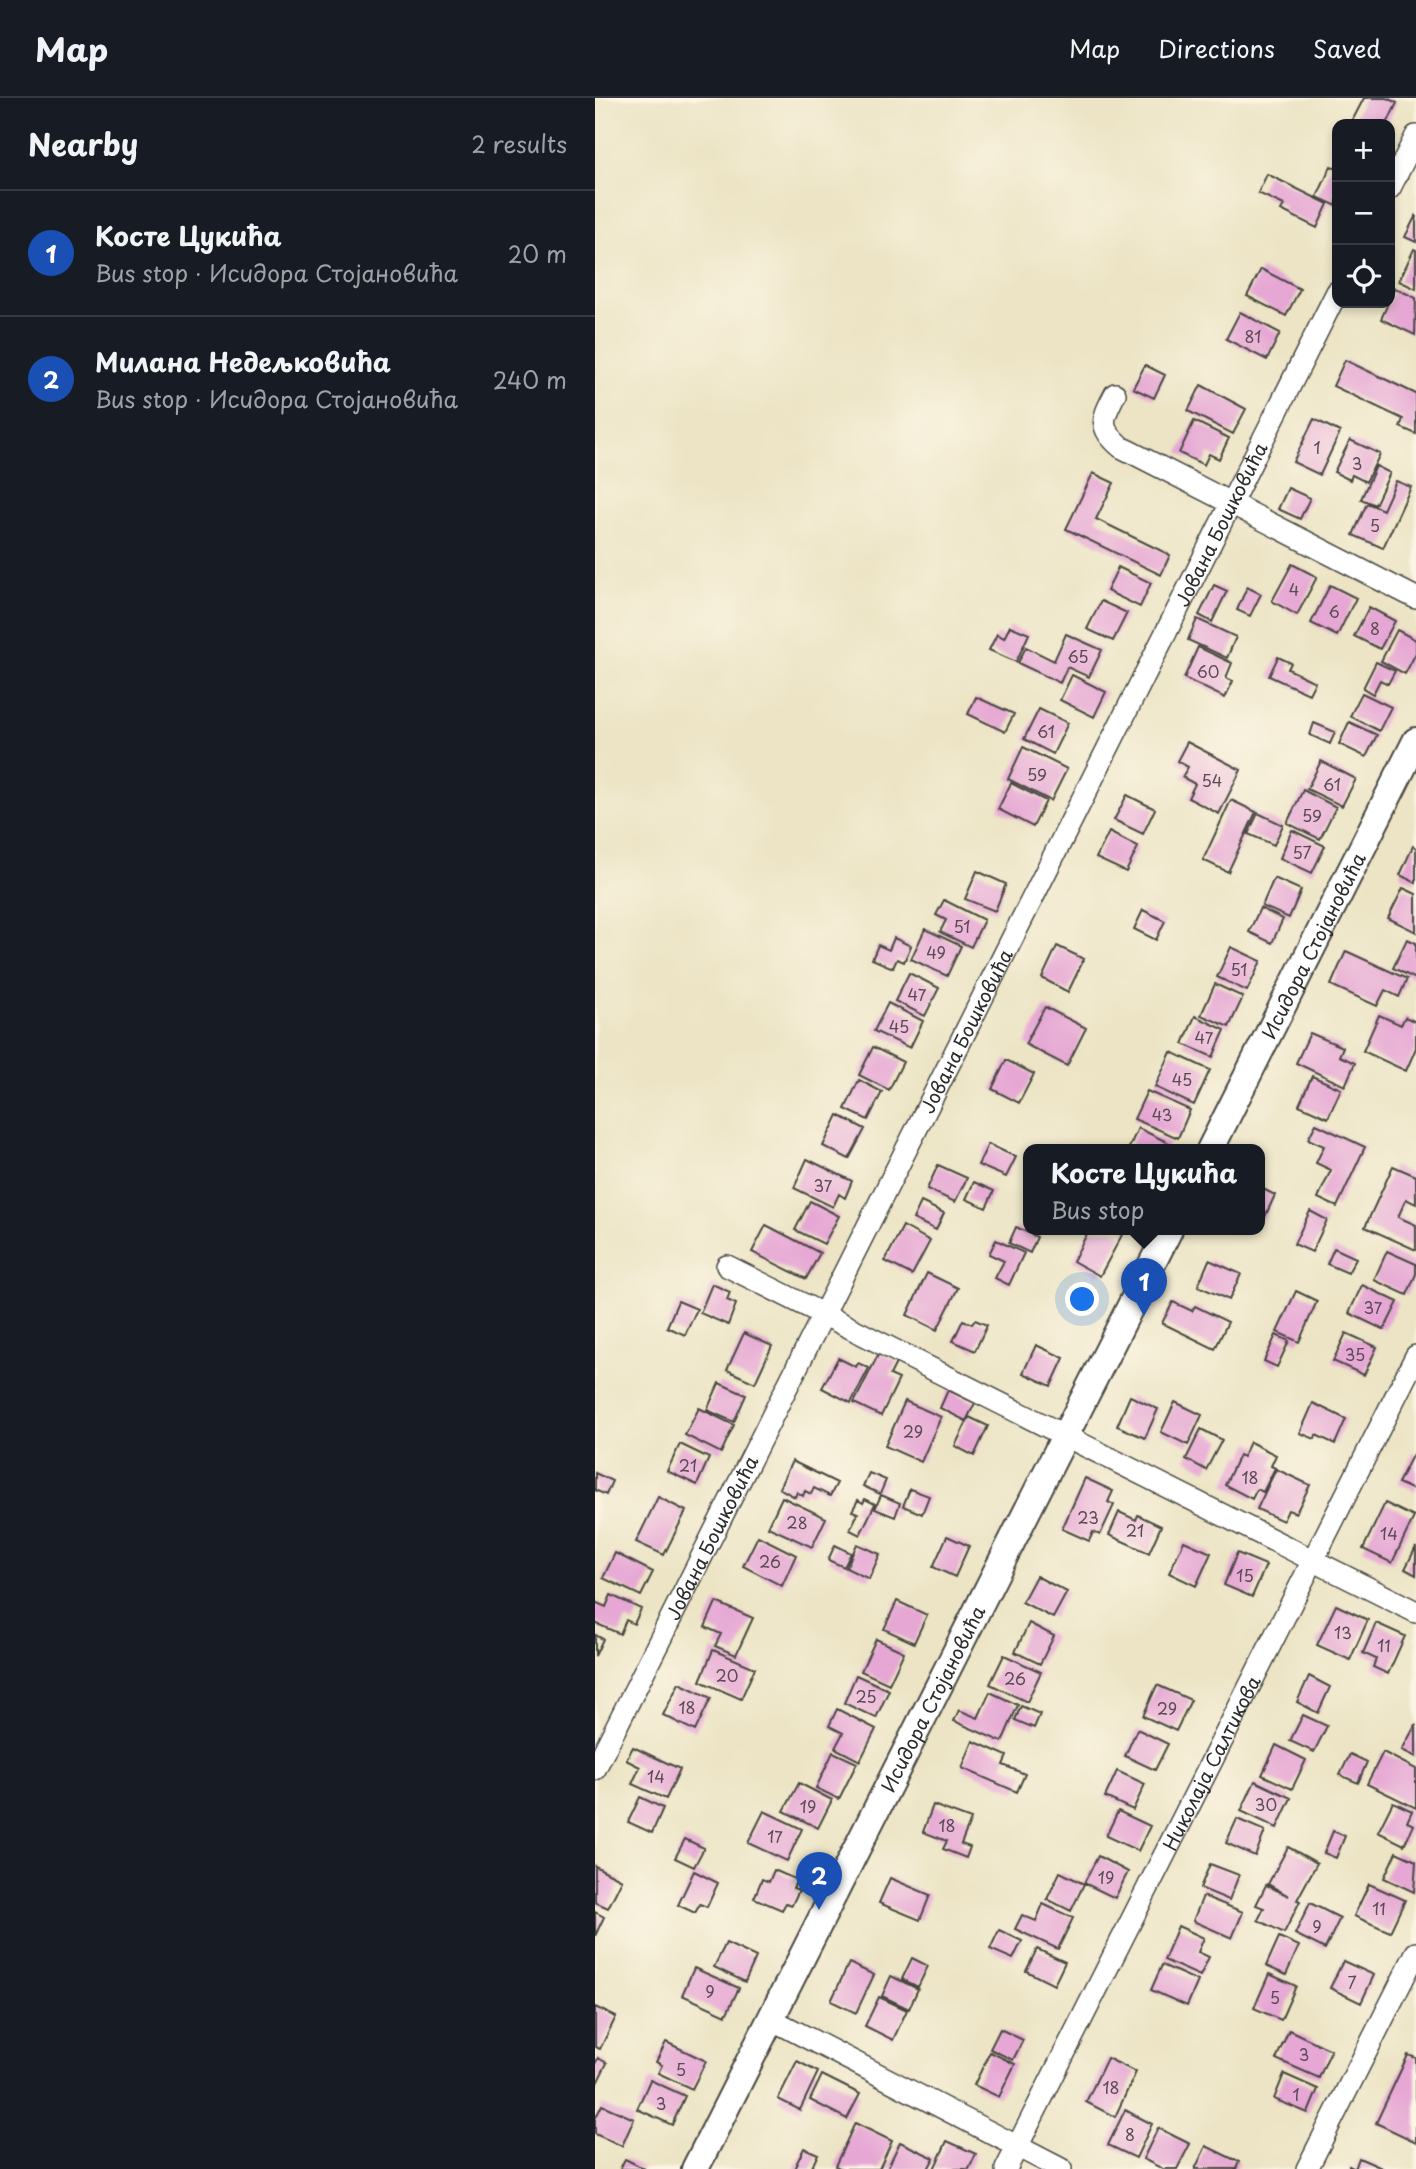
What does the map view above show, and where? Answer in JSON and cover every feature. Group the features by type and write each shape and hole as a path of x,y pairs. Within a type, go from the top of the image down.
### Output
{"street":[{"path":"1393,182 1416,136"},
{"name":"Јована Бошковића","path":"595,1769 1332,302"},
{"path":"1115,394 1103,418 1110,438 1121,447 1416,598"},
{"name":"Исидора Стојановића","path":"1213,1144 1416,741"},
{"name":"Исидора Стојановића","path":"695,2169 1167,1235"},
{"path":"727,1266 1416,1612"},
{"name":"Николаја Салтикова","path":"1006,2169 1416,1356"},
{"path":"1307,2169 1416,1954"},
{"path":"771,2019 1062,2169"}],"building":[{"path":"1364,98 1387,98 1397,103 1389,119 1353,119"},
{"path":"1331,166 1332,204 1317,197"},
{"path":"1267,174 1328,204 1317,228 1281,210 1284,205 1258,193"},
{"path":"1416,215 1416,242 1405,237"},
{"path":"1414,249 1416,250 1416,289 1399,281"},
{"path":"1261,269 1300,289 1286,316 1247,296"},
{"path":"1395,288 1416,298 1415,335 1381,319 1386,308 1395,308"},
{"path":"1240,312 1280,333 1267,360 1226,339"},
{"path":"1345,360 1416,394 1416,434 1400,427 1403,419 1333,386"},
{"path":"1145,365 1165,375 1154,398 1133,388"},
{"path":"1201,385 1246,409 1233,434 1188,411"},
{"path":"1314,419 1340,432 1320,475 1293,462"},
{"path":"1194,421 1229,438 1219,459 1209,454 1204,465 1179,453"},
{"path":"1350,440 1380,454 1366,482 1352,475 1350,480 1334,472"},
{"path":"1376,466 1390,473 1375,505 1361,499"},
{"path":"1093,473 1114,483 1096,519 1170,555 1161,575 1066,529"},
{"path":"1396,481 1411,487 1383,548 1353,535 1367,503 1383,510"},
{"path":"1288,488 1310,498 1300,519 1278,509"},
{"path":"1292,564 1317,577 1297,615 1272,601"},
{"path":"1118,567 1151,583 1140,607 1107,591"},
{"path":"1214,585 1227,591 1212,622 1199,615"},
{"path":"1330,585 1356,598 1337,636 1311,623"},
{"path":"1247,587 1261,594 1250,616 1237,610"},
{"path":"1101,601 1127,613 1113,641 1087,629"},
{"path":"1369,607 1395,621 1380,649 1354,636"},
{"path":"1197,619 1236,637 1227,658 1188,640"},
{"path":"1010,626 1029,634 1016,662 989,650 997,634 1004,638"},
{"path":"1397,630 1416,640 1416,653 1405,674 1381,661"},
{"path":"1066,634 1102,650 1089,677 1067,667 1060,683 1018,663 1026,647 1054,661"},
{"path":"1198,647 1232,663 1226,678 1233,681 1225,698 1184,678"},
{"path":"1278,657 1291,663 1288,669 1315,682 1309,694 1269,676"},
{"path":"1376,662 1395,671 1388,684 1380,680 1373,694 1363,688"},
{"path":"1072,675 1106,692 1094,717 1060,700"},
{"path":"1362,693 1391,707 1379,731 1350,716"},
{"path":"976,697 1014,714 1005,732 968,714"},
{"path":"1039,709 1068,723 1053,754 1024,739"},
{"path":"1349,722 1377,735 1366,757 1339,744"},
{"path":"1314,723 1335,732 1330,744 1310,735"},
{"path":"1187,742 1241,770 1219,814 1188,798 1195,784 1182,777 1188,767 1177,761"},
{"path":"1023,747 1067,769 1051,801 1008,779"},
{"path":"1321,761 1356,779 1342,806 1307,789"},
{"path":"1011,783 1046,801 1033,827 998,809"},
{"path":"1303,790 1336,807 1320,839 1287,823"},
{"path":"1127,795 1155,809 1143,834 1114,820"},
{"path":"1231,800 1256,812 1228,872 1203,860"},
{"path":"1258,813 1283,825 1274,845 1248,834"},
{"path":"1292,830 1325,846 1312,873 1280,858"},
{"path":"1109,832 1138,847 1126,872 1096,858"},
{"path":"1413,846 1416,848 1416,883 1400,875"},
{"path":"977,871 1006,884 995,911 965,899"},
{"path":"1274,878 1301,890 1289,918 1262,906"},
{"path":"1403,888 1416,894 1416,932 1388,918"},
{"path":"944,900 984,920 971,947 940,932 946,920 936,915"},
{"path":"1260,908 1283,919 1272,943 1249,932"},
{"path":"1143,910 1165,921 1156,940 1134,929"},
{"path":"925,929 961,946 947,976 911,959"},
{"path":"894,938 911,946 904,962 897,959 893,968 872,959 878,945 889,950"},
{"path":"1407,939 1416,943 1416,979 1393,968"},
{"path":"1057,946 1084,959 1068,992 1042,978"},
{"path":"1231,947 1261,961 1247,991 1217,977"},
{"path":"1346,951 1407,979 1399,997 1385,990 1377,1006 1331,985"},
{"path":"909,973 939,988 925,1016 895,1001"},
{"path":"1215,984 1243,997 1229,1027 1201,1015"},
{"path":"888,1003 923,1021 910,1048 874,1031"},
{"path":"1045,1007 1086,1028 1067,1066 1025,1044"},
{"path":"1379,1015 1401,1025 1405,1017 1416,1022 1416,1048 1406,1071 1363,1051"},
{"path":"1195,1016 1225,1030 1213,1057 1183,1044"},
{"path":"1310,1033 1343,1047 1339,1056 1355,1063 1345,1086 1296,1063"},
{"path":"873,1047 903,1062 889,1090 859,1075"},
{"path":"1171,1052 1210,1070 1194,1105 1155,1087"},
{"path":"1006,1060 1034,1074 1019,1103 992,1089"},
{"path":"1312,1076 1341,1089 1328,1118 1299,1105"},
{"path":"859,1080 882,1092 868,1120 845,1109"},
{"path":"1147,1091 1190,1110 1178,1138 1134,1119"},
{"path":"838,1115 865,1129 849,1159 823,1146"},
{"path":"1316,1124 1365,1147 1337,1207 1318,1198 1331,1170 1316,1163 1324,1146 1308,1139"},
{"path":"1138,1128 1169,1143 1169,1144 1131,1144"},
{"path":"988,1144 1016,1157 1006,1177 978,1165"},
{"path":"807,1159 852,1181 845,1198 839,1194 833,1207 794,1188"},
{"path":"938,1165 967,1178 955,1202 927,1189"},
{"path":"1393,1166 1416,1176 1416,1204 1406,1199 1398,1217 1416,1225 1416,1250 1365,1227"},
{"path":"974,1182 994,1191 986,1208 966,1199"},
{"path":"1265,1190 1275,1195 1265,1217"},
{"path":"810,1201 839,1216 824,1244 795,1230"},
{"path":"921,1202 944,1213 936,1230 913,1219"},
{"path":"1310,1211 1327,1220 1312,1252 1294,1244"},
{"path":"766,1225 820,1253 806,1279 752,1252"},
{"path":"903,1226 930,1241 912,1275 885,1261"},
{"path":"1016,1227 1023,1230 1023,1235 1037,1237 1030,1253 1009,1243"},
{"path":"1086,1235 1122,1235 1100,1276 1073,1261"},
{"path":"996,1240 1024,1253 1009,1285 995,1278 1004,1261 989,1254"},
{"path":"1334,1248 1356,1258 1348,1273 1327,1264"},
{"path":"1387,1251 1416,1264 1416,1274 1407,1295 1374,1280"},
{"path":"1209,1260 1241,1274 1229,1300 1198,1286"},
{"path":"927,1273 958,1288 937,1330 907,1315"},
{"path":"712,1284 730,1292 727,1300 736,1304 728,1325 700,1313"},
{"path":"1362,1285 1398,1302 1384,1330 1349,1313"},
{"path":"1296,1291 1317,1301 1299,1342 1277,1332"},
{"path":"678,1301 697,1309 685,1335 667,1327"},
{"path":"1173,1302 1192,1311 1195,1306 1228,1322 1215,1349 1162,1323"},
{"path":"963,1320 972,1324 975,1320 987,1325 975,1351 953,1341"},
{"path":"744,1333 772,1346 755,1383 727,1370"},
{"path":"1346,1333 1377,1347 1364,1375 1333,1361"},
{"path":"1276,1335 1289,1341 1277,1367 1264,1361"},
{"path":"1036,1345 1064,1358 1051,1386 1023,1373"},
{"path":"879,1353 897,1361 890,1375 899,1379 881,1416 854,1403"},
{"path":"838,1358 856,1367 858,1363 869,1368 851,1403 822,1388"},
{"path":"719,1383 746,1395 734,1422 707,1410"},
{"path":"948,1390 975,1403 966,1421 940,1408"},
{"path":"1130,1396 1158,1409 1145,1438 1117,1426"},
{"path":"905,1401 941,1417 921,1462 885,1446"},
{"path":"1175,1402 1202,1415 1188,1445 1161,1432"},
{"path":"1313,1403 1346,1419 1335,1444 1316,1435 1315,1439 1300,1433"},
{"path":"699,1408 734,1425 721,1453 685,1435"},
{"path":"969,1417 988,1426 974,1456 955,1446"},
{"path":"1201,1429 1222,1440 1206,1470 1186,1459"},
{"path":"1250,1442 1276,1455 1271,1466 1275,1468 1263,1492 1257,1489 1252,1499 1225,1485 1239,1455 1243,1457"},
{"path":"680,1444 709,1458 697,1485 667,1471"},
{"path":"1414,1452 1416,1453 1416,1491 1398,1483"},
{"path":"792,1461 837,1483 830,1496 814,1488 811,1494 805,1491 803,1496 797,1492 795,1497 779,1488"},
{"path":"1276,1469 1310,1485 1296,1513 1288,1510 1283,1521 1257,1509"},
{"path":"595,1473 612,1481 606,1495 595,1490"},
{"path":"869,1473 886,1480 880,1494 863,1486"},
{"path":"1085,1478 1113,1491 1108,1502 1114,1505 1100,1535 1093,1532 1089,1541 1062,1529"},
{"path":"910,1489 929,1496 922,1514 903,1506"},
{"path":"881,1495 900,1503 895,1517 875,1509"},
{"path":"658,1497 686,1511 664,1555 636,1542"},
{"path":"782,1497 826,1518 812,1547 768,1527"},
{"path":"865,1499 875,1504 860,1535 850,1530 858,1513 852,1511 858,1500 863,1503"},
{"path":"1385,1503 1414,1517 1392,1563 1363,1549"},
{"path":"1119,1512 1136,1520 1138,1515 1161,1526 1149,1553 1109,1535"},
{"path":"758,1536 796,1555 782,1586 743,1566"},
{"path":"947,1536 969,1546 955,1577 933,1567"},
{"path":"1184,1541 1211,1553 1196,1586 1169,1573"},
{"path":"857,1544 880,1554 869,1579 846,1568"},
{"path":"835,1545 851,1553 844,1567 828,1560"},
{"path":"1416,1547 1416,1575 1405,1569"},
{"path":"615,1553 653,1572 641,1596 603,1578"},
{"path":"1237,1553 1266,1565 1252,1597 1224,1585"},
{"path":"1036,1576 1067,1592 1053,1618 1022,1602"},
{"path":"611,1595 641,1609 634,1624 626,1620 620,1634 595,1623 595,1602 606,1607"},
{"path":"897,1601 927,1615 914,1643 884,1629"},
{"path":"716,1602 753,1618 736,1655 715,1646 721,1634 705,1627"},
{"path":"1336,1605 1368,1620 1350,1660 1317,1645"},
{"path":"1029,1623 1054,1636 1040,1664 1015,1652"},
{"path":"1376,1623 1405,1636 1388,1674 1373,1667 1376,1659 1363,1653"},
{"path":"595,1635 603,1639 595,1656"},
{"path":"876,1639 904,1652 889,1684 861,1671"},
{"path":"713,1650 755,1668 741,1699 700,1681"},
{"path":"1004,1655 1041,1672 1027,1702 990,1684"},
{"path":"856,1675 889,1690 876,1718 844,1703"},
{"path":"1309,1676 1330,1687 1318,1713 1297,1702"},
{"path":"679,1683 711,1698 695,1731 663,1715"},
{"path":"1157,1685 1191,1700 1176,1731 1143,1716"},
{"path":"990,1692 1018,1705 1002,1742 954,1721 959,1710 978,1718"},
{"path":"1021,1706 1040,1714 1034,1728 1015,1720"},
{"path":"837,1709 876,1729 860,1761 835,1748 843,1733 829,1726"},
{"path":"1303,1715 1327,1726 1314,1752 1290,1741"},
{"path":"1416,1724 1416,1757 1402,1750"},
{"path":"1137,1729 1168,1744 1155,1770 1125,1756"},
{"path":"973,1741 1007,1756 1003,1765 1025,1774 1017,1792 962,1768"},
{"path":"1276,1745 1306,1760 1292,1789 1262,1775"},
{"path":"633,1747 680,1769 666,1799 632,1784 640,1767 626,1760"},
{"path":"833,1752 857,1763 839,1799 816,1788"},
{"path":"1383,1752 1416,1769 1416,1808 1367,1784"},
{"path":"1350,1754 1367,1762 1358,1783 1340,1775"},
{"path":"1117,1771 1145,1784 1133,1810 1105,1797"},
{"path":"1255,1781 1291,1798 1277,1828 1241,1811"},
{"path":"799,1783 832,1800 818,1828 784,1811"},
{"path":"640,1797 663,1808 652,1833 628,1822"},
{"path":"1393,1802 1412,1811 1407,1822 1414,1825 1404,1845 1378,1832"},
{"path":"933,1805 971,1819 961,1844 970,1847 966,1858 943,1849 947,1841 923,1832"},
{"path":"764,1811 802,1829 787,1861 748,1843"},
{"path":"1118,1811 1150,1826 1138,1851 1106,1836"},
{"path":"1237,1819 1265,1831 1255,1856 1226,1843"},
{"path":"1333,1831 1345,1836 1336,1858 1324,1853"},
{"path":"685,1839 704,1848 694,1867 675,1858"},
{"path":"1288,1847 1317,1863 1297,1900 1300,1901 1284,1933 1258,1920 1264,1908 1256,1905 1266,1885 1289,1896 1268,1884"},
{"path":"1396,1852 1416,1861 1414,1892 1384,1878"},
{"path":"1098,1856 1128,1872 1115,1898 1084,1883"},
{"path":"1210,1864 1239,1875 1229,1900 1200,1888"},
{"path":"595,1866 622,1880 608,1908 595,1902"},
{"path":"774,1870 797,1880 793,1888 799,1890 792,1905 786,1903 782,1910 754,1898 762,1879 769,1882"},
{"path":"694,1871 718,1883 707,1907 700,1904 695,1913 678,1905"},
{"path":"1060,1872 1084,1884 1071,1911 1047,1899"},
{"path":"890,1878 930,1895 920,1920 879,1903"},
{"path":"1369,1884 1405,1900 1390,1932 1354,1916"},
{"path":"1203,1896 1243,1912 1232,1938 1193,1921"},
{"path":"1310,1903 1340,1918 1325,1949 1295,1934"},
{"path":"1043,1904 1073,1918 1058,1949 1015,1929 1022,1915 1036,1921"},
{"path":"595,1912 604,1917 595,1936"},
{"path":"1178,1926 1204,1938 1198,1952 1209,1957 1200,1976 1164,1960"},
{"path":"999,1930 1022,1941 1013,1959 990,1949"},
{"path":"1279,1937 1299,1946 1286,1975 1266,1966"},
{"path":"726,1943 756,1957 745,1982 714,1967"},
{"path":"1037,1949 1065,1962 1054,1985 1026,1971"},
{"path":"912,1958 928,1966 918,1987 902,1979"},
{"path":"1343,1961 1374,1975 1361,2003 1330,1988"},
{"path":"849,1963 874,1975 856,2013 831,2001"},
{"path":"1162,1965 1198,1981 1187,2006 1151,1990"},
{"path":"694,1968 739,1988 726,2015 682,1995"},
{"path":"1269,1974 1296,1986 1281,2020 1254,2008"},
{"path":"891,1976 918,1989 909,2009 882,1996"},
{"path":"879,1997 907,2010 893,2040 865,2026"},
{"path":"595,2007 616,2017 600,2049 595,2047"},
{"path":"1000,2029 1023,2040 1013,2060 990,2049"},
{"path":"1289,2030 1331,2050 1319,2078 1276,2059"},
{"path":"666,2042 706,2061 692,2089 658,2073 662,2065 656,2062"},
{"path":"990,2052 1015,2064 999,2097 974,2085"},
{"path":"1408,2055 1416,2058 1416,2142 1376,2123"},
{"path":"598,2058 607,2063 595,2087 595,2064"},
{"path":"1107,2058 1136,2072 1115,2117 1086,2102"},
{"path":"797,2061 818,2072 800,2110 778,2099"},
{"path":"1284,2074 1318,2089 1308,2113 1274,2099"},
{"path":"822,2075 860,2094 847,2119 810,2100"},
{"path":"650,2080 685,2096 672,2125 637,2109"},
{"path":"602,2105 634,2119 622,2146 595,2134 595,2119"},
{"path":"1125,2110 1152,2124 1136,2158 1108,2145"},
{"path":"855,2123 892,2141 879,2169 842,2169 835,2166"},
{"path":"1158,2128 1190,2144 1177,2169 1163,2169 1143,2159"},
{"path":"947,2141 976,2154 969,2169 934,2169"},
{"path":"900,2142 934,2158 928,2169 887,2169"},
{"path":"1206,2146 1239,2162 1236,2169 1195,2169"},
{"path":"804,2148 818,2154 811,2169 794,2169"},
{"path":"1359,2158 1384,2169 1355,2169"},
{"path":"625,2159 645,2169 620,2169"}],"place":[{"name":"Косте Цукића","path":"1144,1316"},
{"name":"Милана Недељковића","path":"819,1910"}]}
